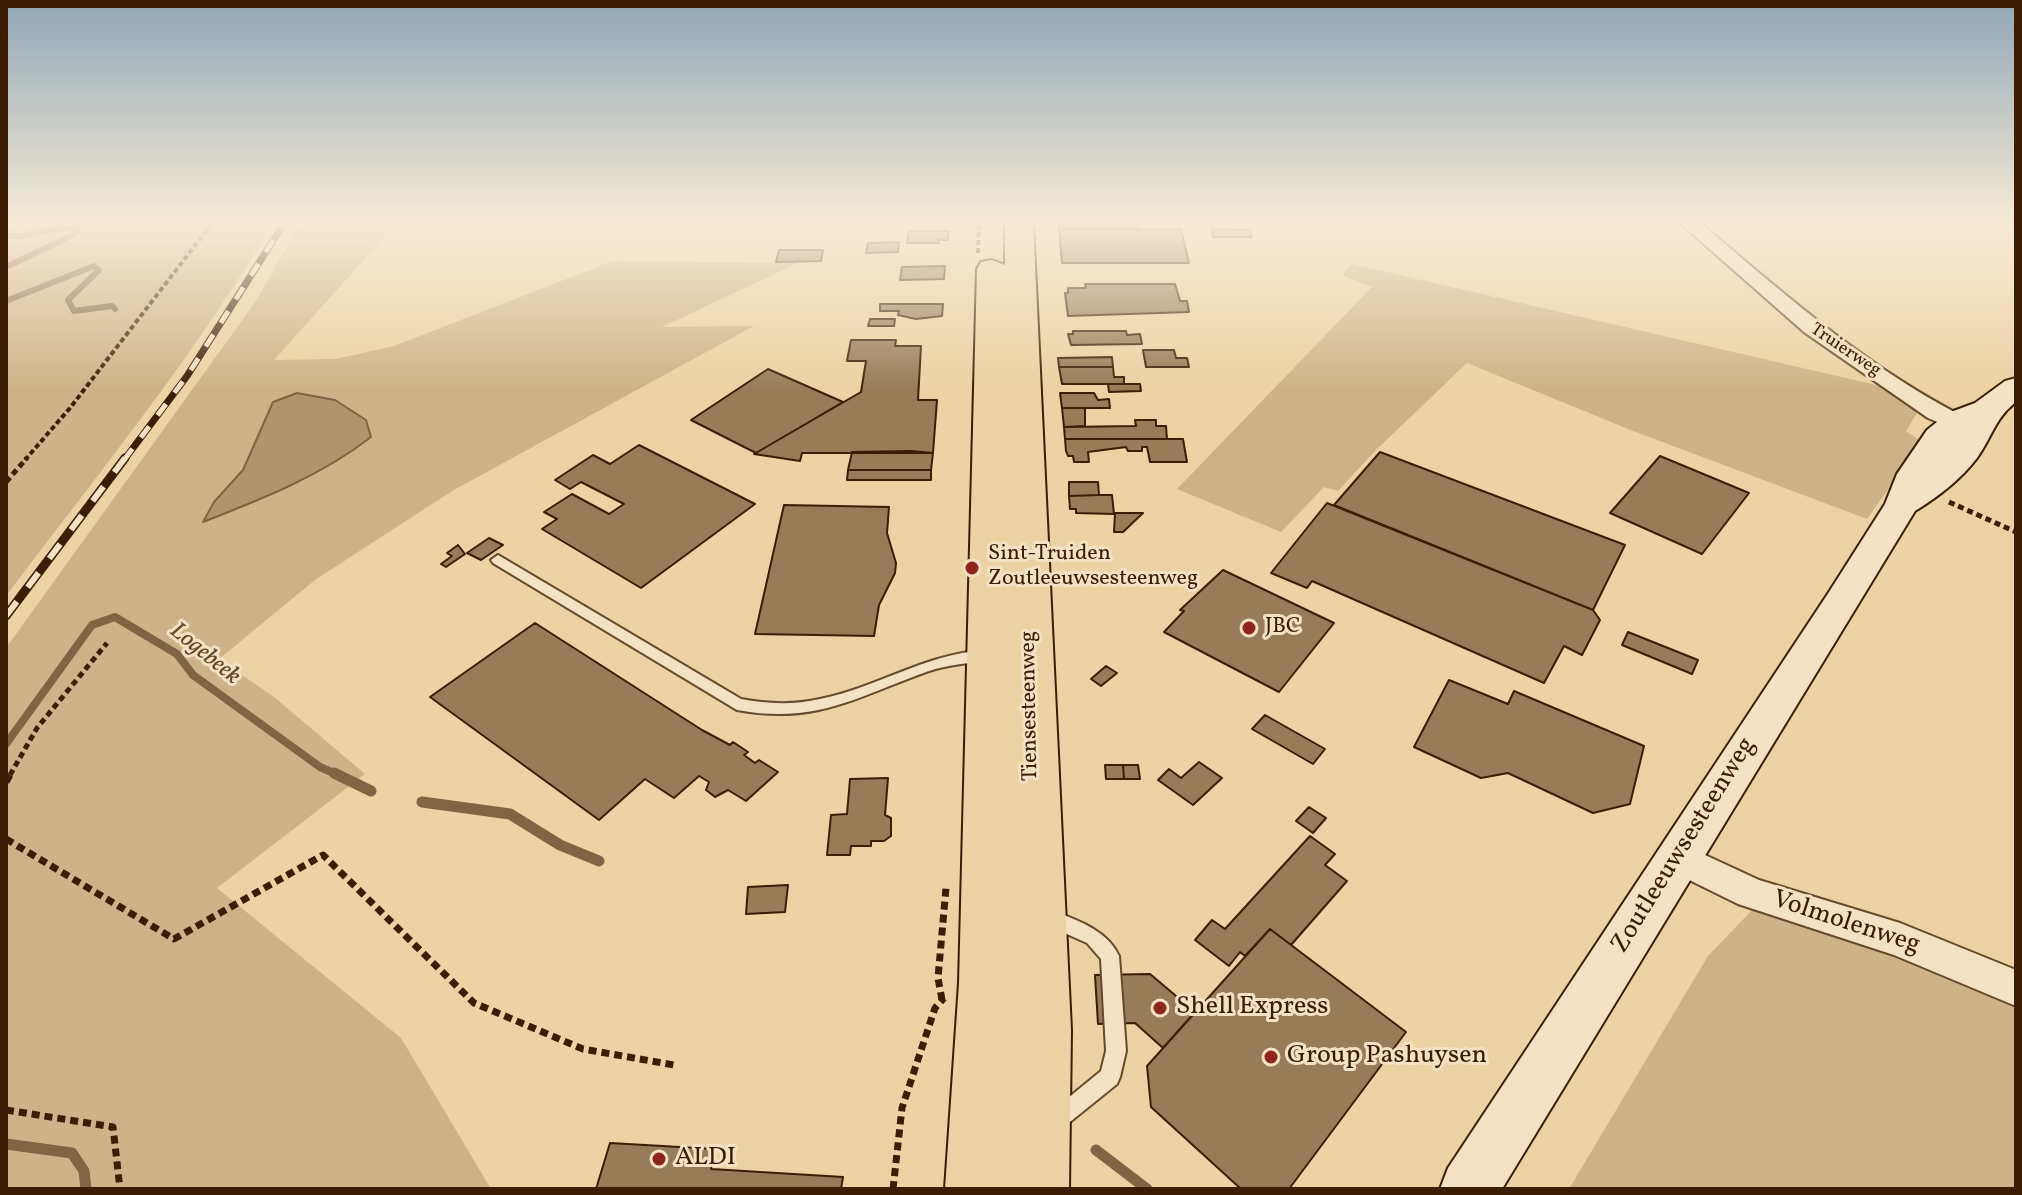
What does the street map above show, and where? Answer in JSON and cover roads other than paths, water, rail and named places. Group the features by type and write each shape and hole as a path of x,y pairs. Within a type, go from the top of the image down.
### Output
{"main road":[{"name":"Tiensesteenweg","path":"996,278 1015,576"},
{"name":"Tiensesteenweg","path":"979,1189 1015,576 1018,278"},
{"name":"Tiensesteenweg","path":"1010,655 1036,913 1039,1078 1034,1165"}],"street":[{"name":"Truierweg","path":"1753,278 1811,328 1936,413 1973,421"},
{"name":"Zoutleeuwsesteenweg","path":"1469,1189 1677,857 1913,497 1948,473 1973,421 2016,387"},
{"name":"Volmolenweg","path":"1677,857 1751,893 1900,940 2016,988"}],"lane":[{"path":"498,560 737,704 795,709 825,704 947,658 1010,655"},
{"path":"1034,1165 1110,1077 1116,1051 1110,956 1093,937 1036,913"}],"waterway":[{"path":"6,301 64,278"},
{"path":"91,278 68,300 74,311 112,306 115,309"},
{"name":"Logebeek","path":"6,744 92,625 115,617 177,654 193,675 320,767 338,775"},
{"name":"Logebeek","path":"334,773 371,791"},
{"name":"Logebeek","path":"422,802 510,814 560,845 599,861"},
{"path":"6,1144 72,1153 84,1171 86,1189"},
{"name":"Logebeek","path":"1096,1150 1147,1189"}],"railway":[{"path":"124,460 187,376 250,278"},
{"path":"6,616 125,458"}],"place":[{"name":"Sint-Truiden Zoutleeuwsesteenweg","path":"972,568"},
{"name":"JBC","path":"1249,628"},
{"name":"Shell Express","path":"1160,1008"},
{"name":"Group Pashuysen","path":"1271,1057"},
{"name":"ALDI","path":"659,1159"}]}
